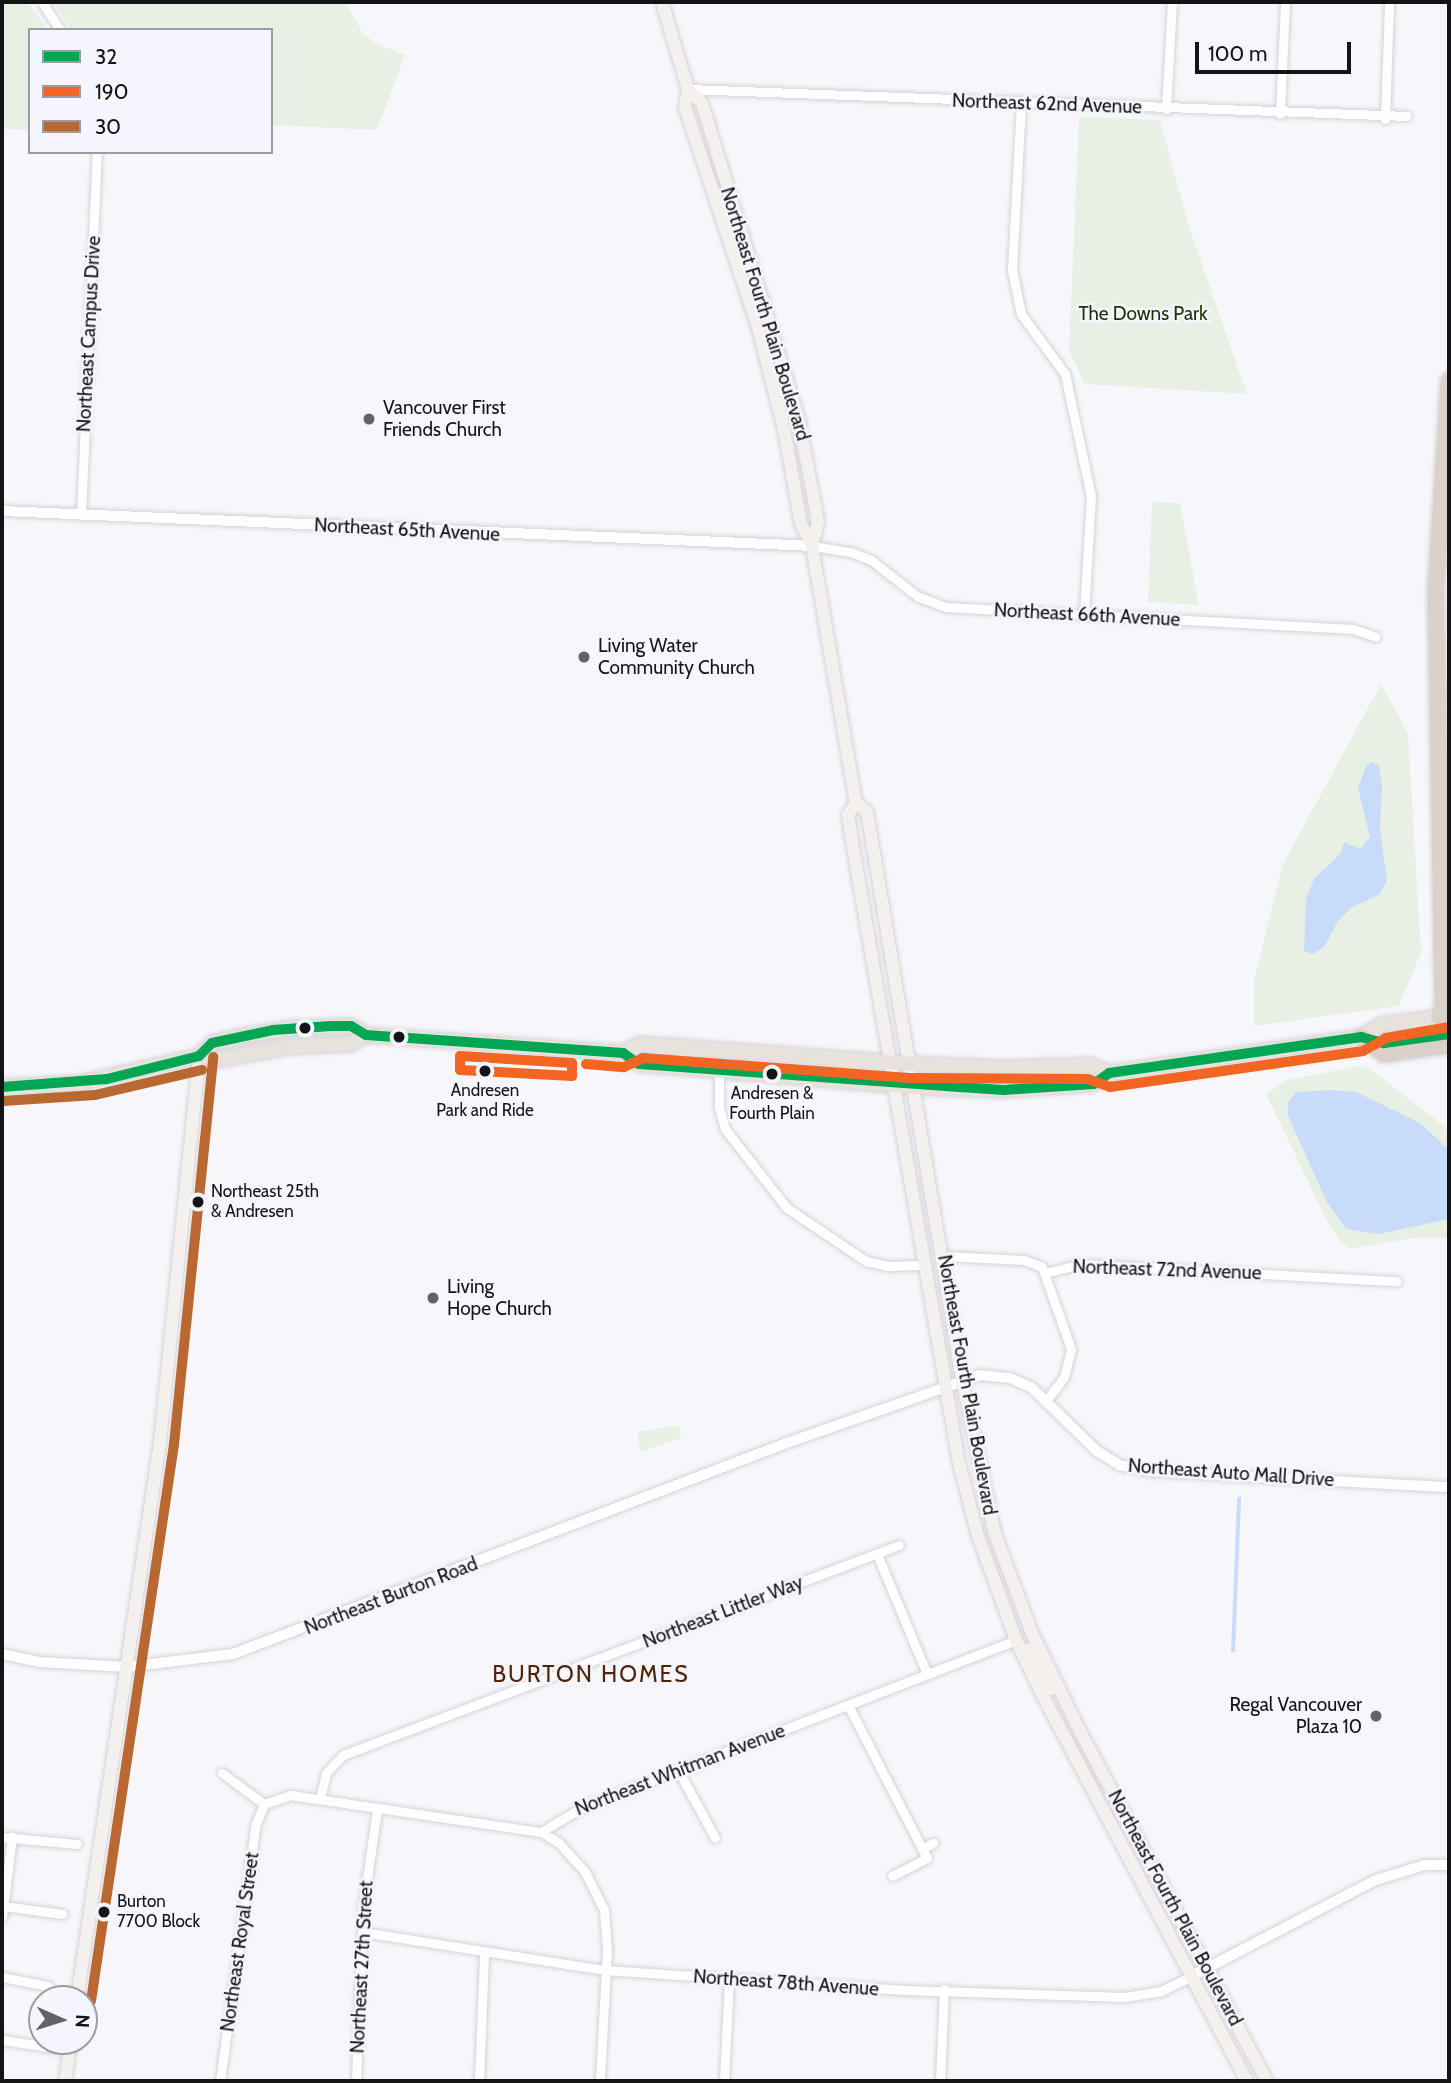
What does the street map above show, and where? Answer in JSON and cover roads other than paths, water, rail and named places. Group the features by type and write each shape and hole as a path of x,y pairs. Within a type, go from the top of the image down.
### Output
{"highway":[{"path":"1444,1017 1436,586 1449,380"},
{"path":"1440,839 1449,879"},
{"path":"1361,1037 1384,1054 1449,1045"}],"main road":[{"name":"Northeast Fourth Plain Boulevard","path":"662,2 688,89 685,107 754,315 784,429 801,524 812,546 856,803 867,812 978,1464 1006,1569 1080,1731 1267,2081"},
{"name":"Northeast Fourth Plain Boulevard","path":"856,803 848,815 946,1385 978,1536 1016,1640 1247,2081"},
{"path":"1361,1037 1381,1025 1444,1017"},
{"path":"2,1087 80,1083 199,1056 212,1043 273,1030 351,1026 366,1035 623,1053 639,1064 895,1083 914,1087 1055,1087 1094,1084 1109,1073 1361,1037 1384,1043 1449,1034"},
{"path":"623,1053 640,1044 891,1061 910,1065 1011,1068 1090,1065 1109,1073"},
{"path":"639,1064 653,1055 699,1058 705,1049"},
{"path":"719,1070 723,1060 750,1061 765,1053"},
{"path":"79,1985 160,1442 199,1056"},
{"path":"1016,1640 1026,1641 1069,1724 1080,1731"},
{"path":"65,2081 69,2055"}],"street":[{"path":"42,2 59,28"},
{"path":"1166,110 1172,2"},
{"path":"1280,114 1285,2"},
{"path":"1385,119 1389,2"},
{"name":"Northeast 62nd Avenue","path":"688,89 1385,119 1406,116"},
{"path":"1021,103 1012,270 1021,314 1065,374 1088,483 1084,615"},
{"name":"Northeast Campus Drive","path":"80,515 97,154"},
{"name":"Northeast 65th Avenue","path":"2,511 812,546"},
{"name":"Northeast 66th Avenue","path":"812,546 851,552 871,560 917,596 946,607 1353,629 1377,637"},
{"path":"719,1070 719,1107 725,1129 786,1208 866,1261 888,1266 926,1265"},
{"name":"Northeast 72nd Avenue","path":"943,1256 1032,1261 1045,1273 1080,1264 1397,1281"},
{"path":"1045,1273 1071,1349 1064,1377 1046,1401"},
{"name":"Northeast Auto Mall Drive","path":"962,1379 1010,1378 1046,1401 1097,1451 1119,1465 1149,1471 1449,1487"},
{"name":"Northeast Burton Road","path":"2,1654 38,1662 126,1667 198,1662 271,1642 962,1379"},
{"name":"Northeast Littler Way","path":"320,1800 326,1773 343,1755 898,1545"},
{"path":"877,1553 927,1674"},
{"name":"Northeast Whitman Avenue","path":"541,1832 583,1807 1016,1640"},
{"path":"848,1705 927,1858 892,1876"},
{"path":"678,1770 715,1838"},
{"path":"222,1773 264,1804 290,1794 377,1810 541,1832 558,1843 585,1872 600,1897 607,1924 600,2081"},
{"name":"Northeast Royal Street","path":"220,2081 256,1823 264,1804"},
{"name":"Northeast 27th Street","path":"356,2081 362,1932 377,1810"},
{"path":"2,1917 7,1837 77,1844"},
{"path":"922,1849 933,1843"},
{"name":"Northeast 78th Avenue","path":"362,1932 484,1955 604,1970 729,1980 1124,1997 1161,1991 1376,1880 1425,1865 1449,1865"},
{"path":"4,1906 62,1914"},
{"path":"479,2081 484,1955"},
{"path":"2,1977 43,1985"},
{"path":"724,2081 729,1980"},
{"path":"940,2081 944,1989"},
{"path":"2,2040 28,2042"}],"water":[{"path":"1372,762 1379,766 1382,786 1380,829 1387,880 1380,894 1351,908 1338,921 1324,947 1313,954 1304,951 1306,899 1314,879 1341,853 1344,842 1360,849 1370,837 1358,788 1366,766"},
{"path":"1296,1092 1356,1092 1420,1123 1449,1150 1449,1219 1379,1234 1346,1229 1327,1202 1288,1116 1288,1103"}],"waterway":[{"path":"1233,1651 1239,1499"}],"place":[{"name":"Vancouver First Friends Church","path":"369,419"},
{"name":"Living Water Community Church","path":"584,657"},
{"name":"Andresen Park and Ride","path":"485,1071"},
{"name":"Andresen & Fourth Plain","path":"772,1074"},
{"name":"Northeast 25th & Andresen","path":"198,1202"},
{"name":"Living Hope Church","path":"433,1298"},
{"name":"Regal Vancouver Plaza 10","path":"1376,1716"},
{"name":"Burton 7700 Block","path":"104,1912"}],"district":[{"name":"BURTON HOMES","path":"591,1674"}],"park label":[{"name":"The Downs Park","path":"1143,314"}]}
